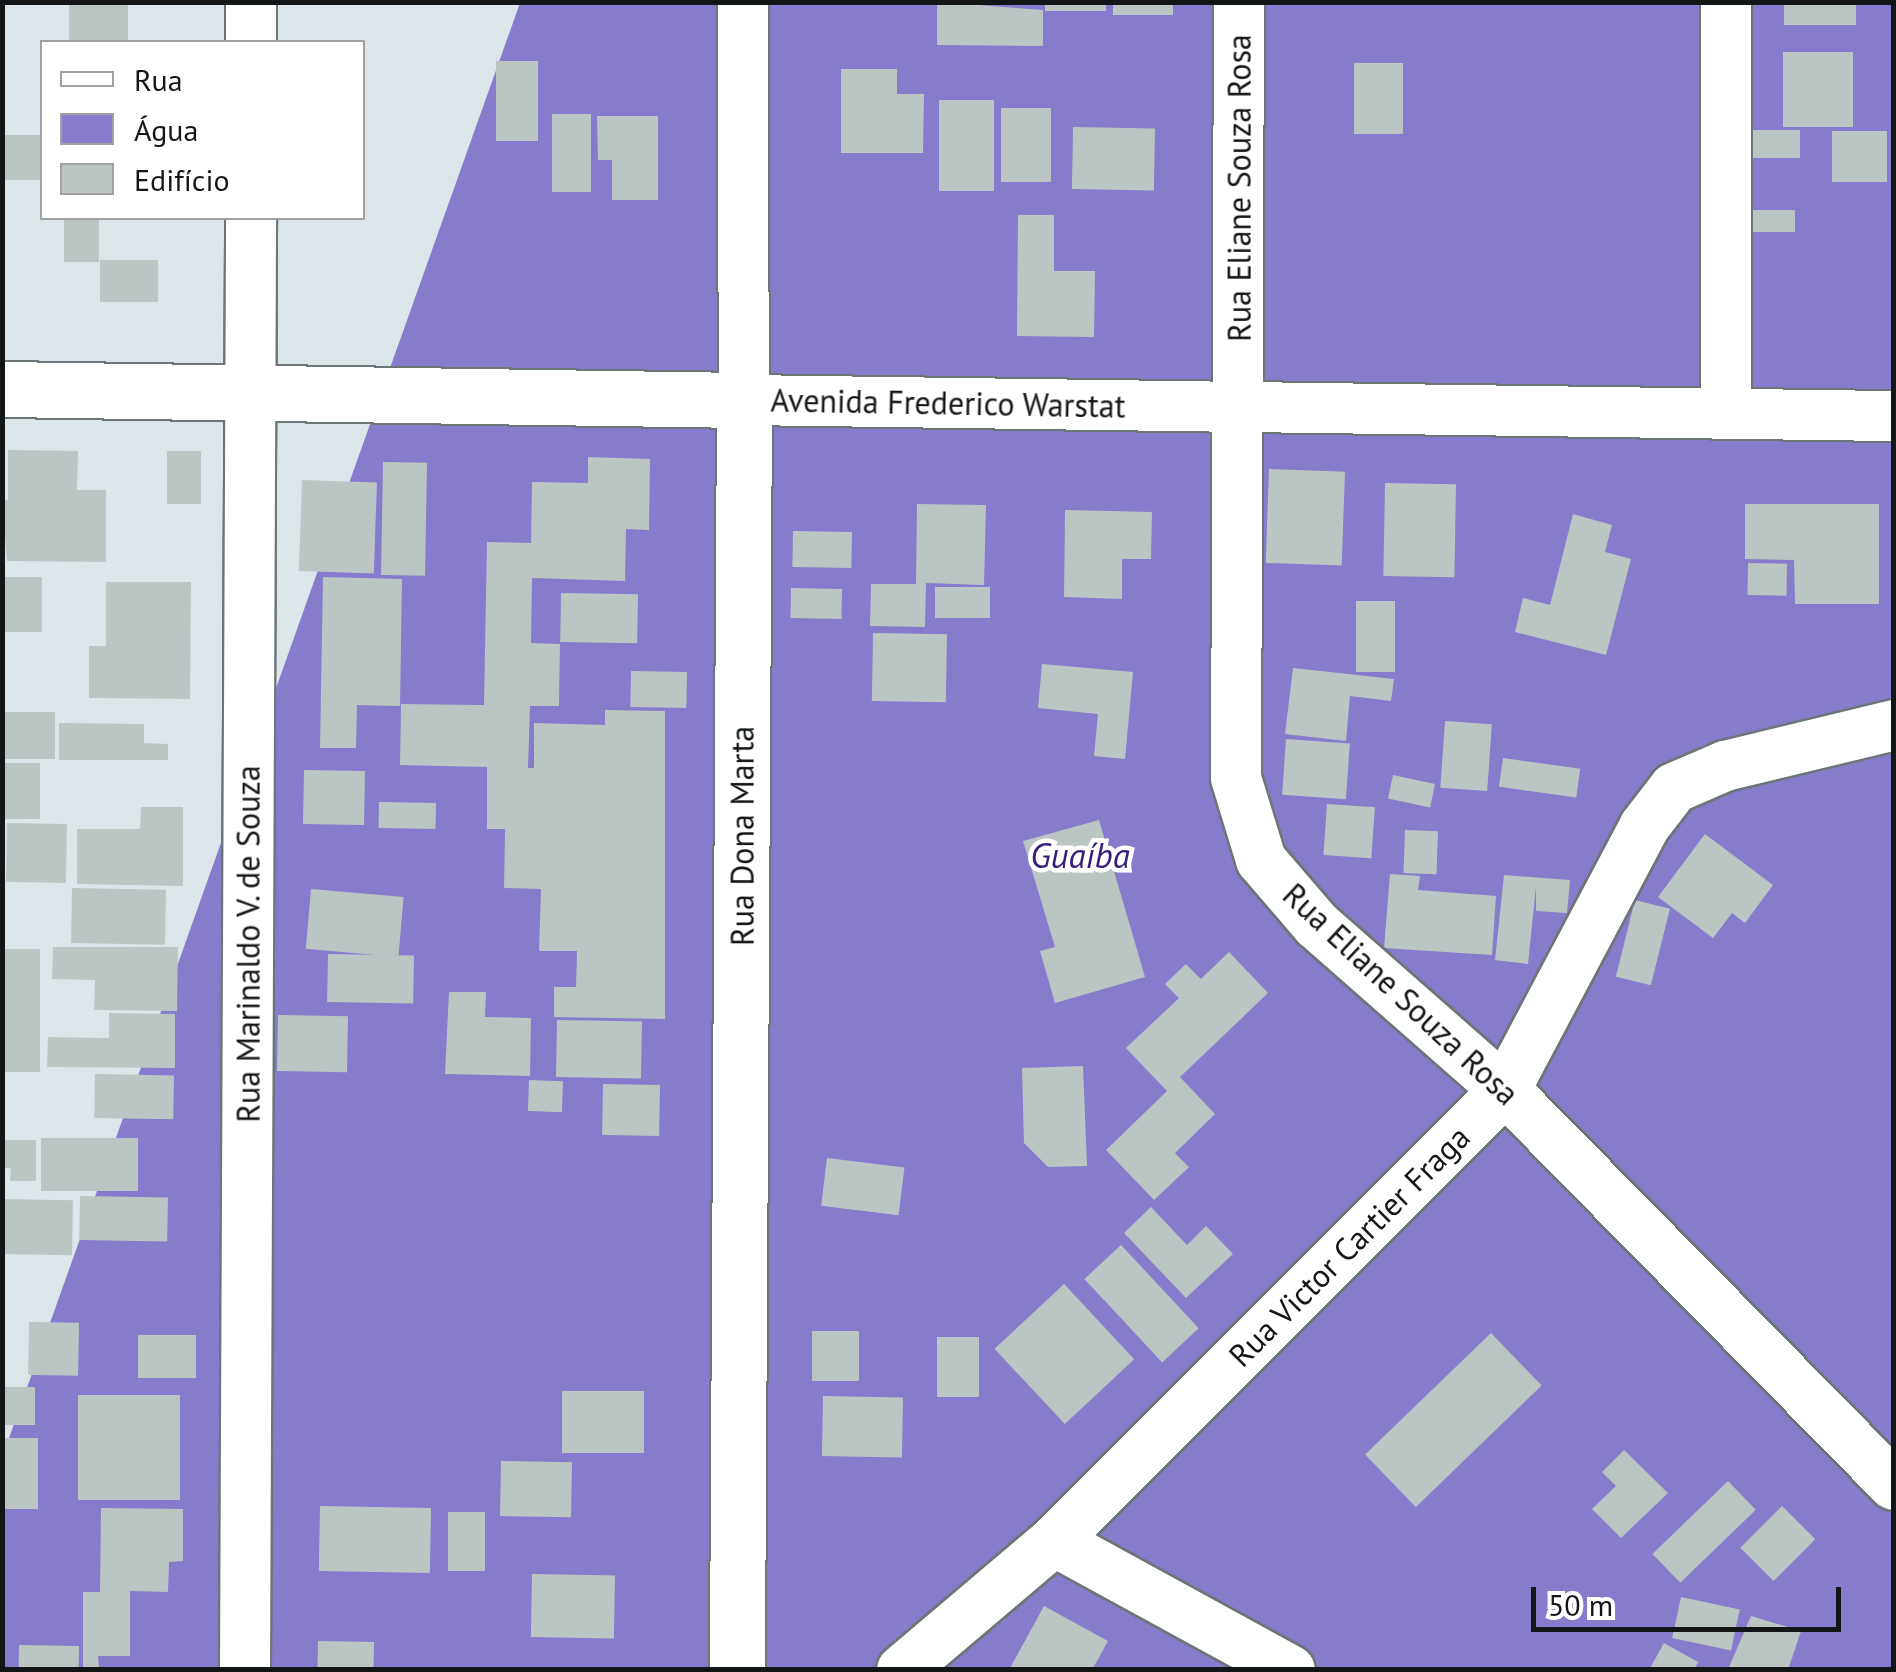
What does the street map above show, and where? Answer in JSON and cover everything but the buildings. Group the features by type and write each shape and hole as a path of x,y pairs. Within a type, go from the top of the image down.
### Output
{"street":[{"path":"251,2 251,40"},
{"name":"Rua Dona Marta","path":"738,1670 744,2"},
{"name":"Rua Eliane Souza Rosa","path":"1239,2 1236,778 1261,860 1317,925 1505,1090 1894,1485"},
{"path":"1726,2 1726,414"},
{"name":"Rua Marinaldo V. de Souza","path":"245,1670 251,220"},
{"name":"Avenida Frederico Warstat","path":"2,388 1894,416"},
{"name":"Rua Victor Cartier Fraga","path":"902,1670 1054,1541 1505,1090 1644,827 1674,788 1725,766 1894,725"},
{"path":"1054,1541 1290,1670"}],"water":[{"name":"Guaíba","path":"520,3 1893,3 1893,1669 3,1670 3,1455"}]}
